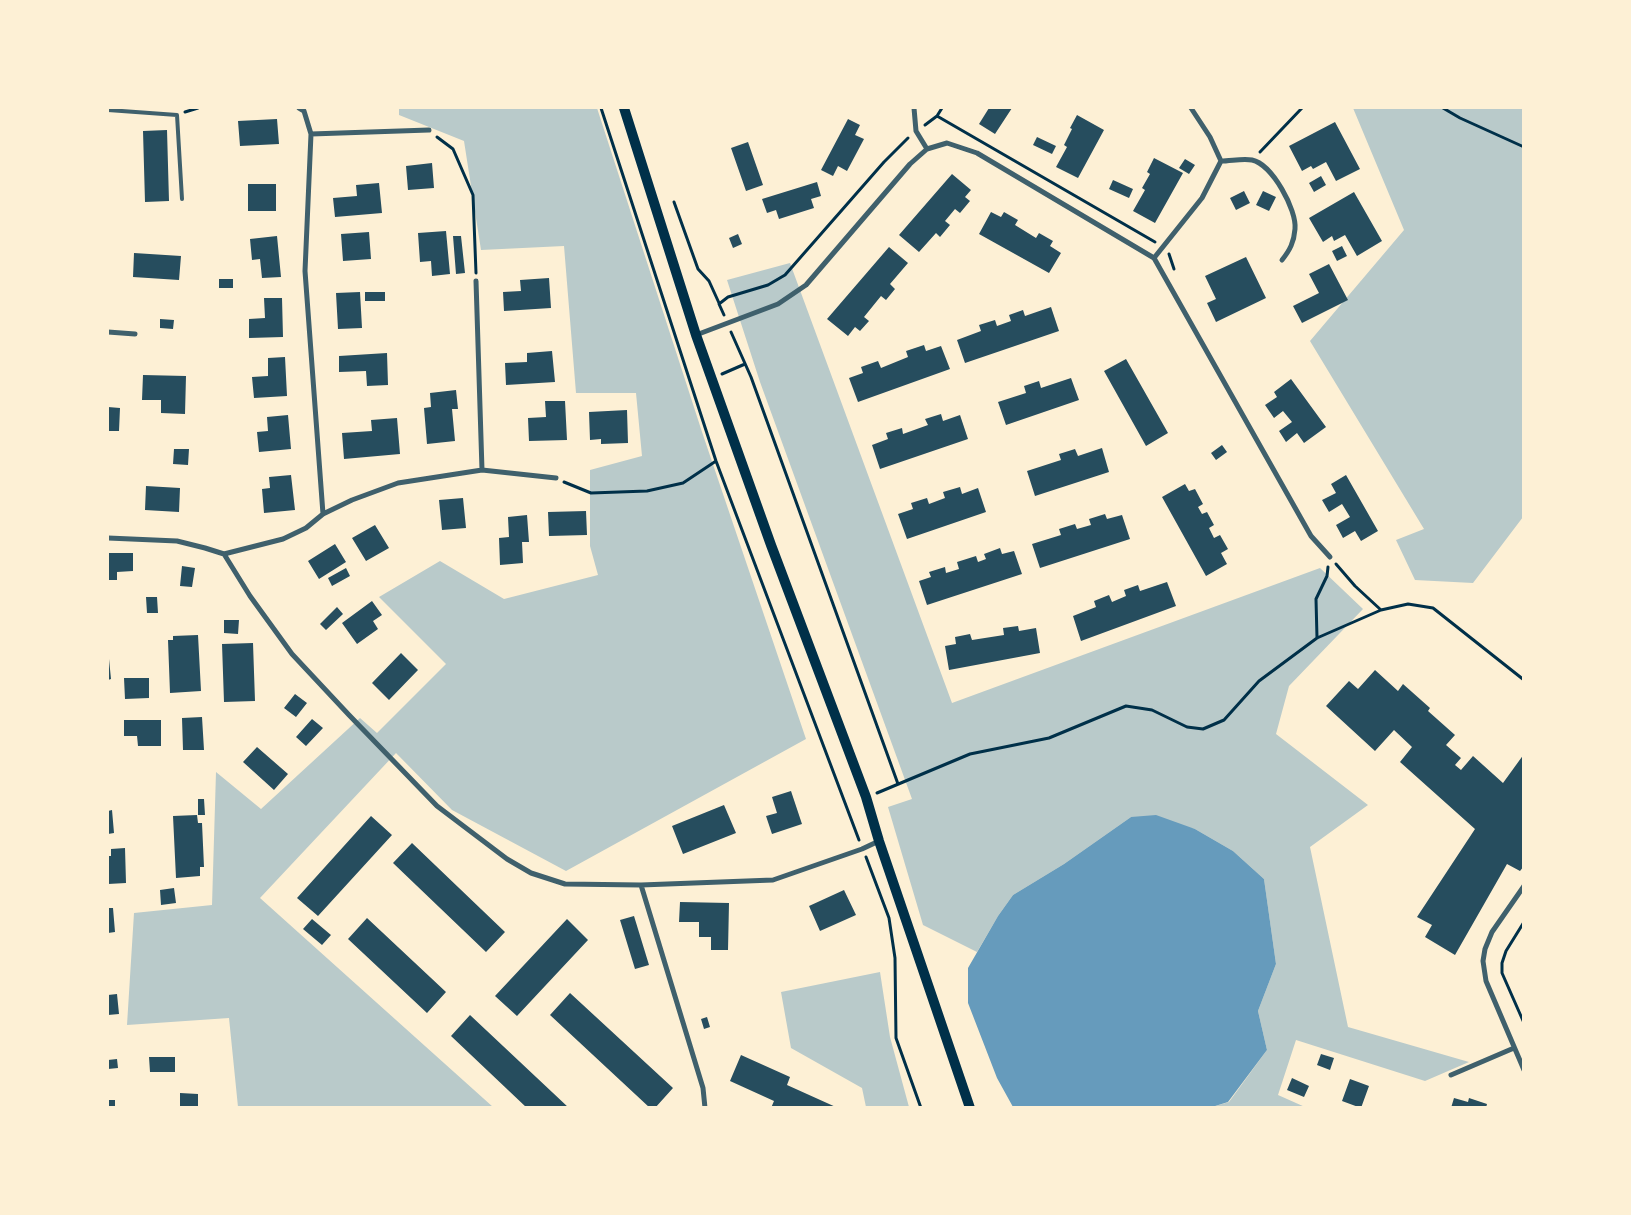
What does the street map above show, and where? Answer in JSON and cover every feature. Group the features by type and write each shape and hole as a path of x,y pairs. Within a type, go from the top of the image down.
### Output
{"main road":[{"path":"624,108 696,335 866,797 879,841 970,1108"}],"street":[{"path":"300,108 304,111 311,134 305,271 323,514"},
{"path":"914,108 916,131 927,149"},
{"path":"1191,108 1210,136 1222,161"},
{"path":"311,134 428,130"},
{"path":"696,335 778,304 806,285 910,164 927,149 947,143 977,153 1154,258 1310,536 1330,557"},
{"path":"1222,161 1253,160 1268,169 1288,199 1296,227 1292,247 1282,260"},
{"path":"1154,258 1202,198 1222,161"},
{"path":"476,281 482,470"},
{"path":"108,332 135,334"},
{"path":"108,538 177,542 224,554 283,540 306,528 323,514 352,500 398,483 482,470 556,478"},
{"path":"224,554 250,596 292,654 437,806 507,860 531,873 565,884 773,880 862,849 879,841"},
{"path":"641,884 703,1088 705,1108"},
{"path":"1524,886 1492,932 1485,948 1483,961 1486,981 1524,1070"},
{"path":"1451,1075 1514,1048"}],"lane":[{"path":"108,110 177,115 182,199"}],"path":[{"path":"601,108 716,461 889,918 895,958 896,1038 921,1108"},
{"path":"720,304 728,297 768,285 785,274 884,162 916,131 937,116 942,108"},
{"path":"1253,160 1302,108"},
{"path":"1443,108 1460,118 1524,146"},
{"path":"937,116 1163,246 1178,277"},
{"path":"428,130 453,149 473,195 476,281"},
{"path":"674,202 698,269 709,281 751,377 898,784 970,754 1049,738 1126,706 1152,710 1187,727 1203,730 1224,720 1259,680 1318,638 1381,610 1408,604 1433,608 1524,680"},
{"path":"556,478 591,493 647,491 683,483 716,461"},
{"path":"1318,638 1316,599 1327,576 1330,557"},
{"path":"1330,557 1355,586 1381,610"},
{"path":"1524,922 1506,951 1502,963 1502,973 1524,1023"}],"shaded area":[{"path":"399,108 597,108 702,432 806,739 566,871 452,810 396,753 260,898 493,1107 238,1107 229,1018 127,1025 134,913 212,905 216,772 261,809 360,718 377,733 446,664 379,597 440,561 504,599 598,575 590,546 590,470 642,456 636,393 576,393 564,246 481,250 464,141 399,115"},
{"path":"1353,108 1523,108 1523,517 1473,583 1415,580 1396,540 1424,529 1310,341 1404,230"},
{"path":"790,263 952,703 1320,568 1363,609 1289,686 1276,734 1368,805 1310,847 1348,1027 1469,1062 1425,1081 1296,1040 1278,1095 1305,1107 1212,1107 1229,1102 1267,1050 1258,1011 1276,964 1264,879 1233,851 1195,829 1131,817 1064,864 1013,895 977,952 923,925 888,807 912,799 760,382 727,280"},
{"path":"880,972 890,1037 909,1107 866,1107 862,1088 791,1048 781,992"}],"water":[{"path":"1156,815 1195,829 1233,851 1264,879 1276,964 1258,1011 1267,1050 1228,1102 1212,1107 1013,1107 997,1078 968,1003 968,968 998,916 1013,895 1064,864 1131,817"}],"building":[{"path":"989,108 1012,108 995,134 979,124"},
{"path":"1077,115 1104,130 1078,178 1056,167 1067,147 1064,145"},
{"path":"277,119 279,144 240,146 238,121"},
{"path":"848,119 860,125 855,135 864,139 847,171 838,166 833,176 821,170"},
{"path":"1335,122 1360,169 1336,181 1326,162 1313,169 1311,166 1302,171 1289,146"},
{"path":"167,130 169,201 145,202 143,131"},
{"path":"1037,137 1056,146 1052,154 1033,145"},
{"path":"748,142 763,185 746,191 731,148"},
{"path":"1154,158 1183,173 1155,223 1133,211 1145,190 1142,188 1150,174 1147,172"},
{"path":"1185,159 1195,165 1189,174 1179,168"},
{"path":"432,163 434,188 408,190 406,166"},
{"path":"952,174 971,190 965,197 970,201 960,213 955,209 945,221 950,225 940,237 936,233 919,252 899,235"},
{"path":"1321,176 1326,185 1314,192 1309,183"},
{"path":"1113,180 1133,189 1129,198 1109,189"},
{"path":"817,182 821,196 811,199 814,208 779,219 776,210 767,213 762,199"},
{"path":"379,183 382,213 335,217 333,198 357,196 356,185"},
{"path":"248,184 276,184 276,211 248,211"},
{"path":"1244,191 1250,203 1236,210 1230,198"},
{"path":"1263,191 1276,197 1269,211 1256,205"},
{"path":"1354,192 1382,241 1357,256 1345,235 1334,241 1332,236 1323,242 1309,218"},
{"path":"991,212 1001,217 1004,212 1018,220 1015,225 1036,238 1039,233 1053,241 1050,246 1061,253 1049,273 979,234"},
{"path":"446,231 450,274 432,276 431,261 420,262 418,233"},
{"path":"369,232 371,259 343,261 341,234"},
{"path":"738,234 742,244 733,248 729,238"},
{"path":"277,236 281,277 262,278 260,259 252,260 250,239"},
{"path":"453,236 461,236 465,273 456,274"},
{"path":"1342,246 1347,256 1337,261 1332,251"},
{"path":"889,247 908,263 890,284 895,289 886,300 881,296 864,317 869,321 860,331 855,327 848,336 827,319"},
{"path":"134,253 181,256 179,280 133,277"},
{"path":"1246,257 1266,298 1216,322 1207,303 1216,299 1205,276"},
{"path":"1329,264 1348,300 1302,323 1293,306 1319,293 1309,274"},
{"path":"549,278 551,308 504,311 503,292 521,291 520,280"},
{"path":"219,279 233,279 233,288 219,288"},
{"path":"360,292 362,328 338,329 336,293"},
{"path":"365,292 385,292 385,301 365,301"},
{"path":"264,298 282,298 283,337 249,338 249,319 265,318"},
{"path":"1051,307 1059,331 965,363 957,340 981,331 979,325 995,320 997,326 1011,321 1009,315 1023,310 1025,316"},
{"path":"160,319 174,320 173,329 160,328"},
{"path":"924,345 926,351 941,346 950,369 858,402 849,378 863,373 861,367 878,361 881,368 908,357 906,351"},
{"path":"552,351 555,382 506,385 505,363 527,362 527,353"},
{"path":"387,353 388,385 367,386 366,371 339,372 339,356"},
{"path":"285,357 287,396 254,398 252,377 268,376 268,358"},
{"path":"1126,359 1168,433 1146,446 1104,371"},
{"path":"143,375 186,376 185,414 161,413 161,400 142,400"},
{"path":"1071,378 1079,400 1006,425 998,402 1026,393 1024,386 1039,381 1041,388"},
{"path":"1291,379 1326,427 1304,443 1297,433 1286,442 1279,431 1292,422 1283,411 1274,418 1265,405 1277,397 1274,392"},
{"path":"456,390 458,409 452,409 455,441 427,444 424,408 431,407 430,393"},
{"path":"545,401 565,401 567,440 529,441 528,418 546,417"},
{"path":"108,407 120,408 119,431 108,431"},
{"path":"627,410 628,443 601,444 601,439 590,440 589,412"},
{"path":"941,414 943,421 960,415 968,439 880,469 872,445 888,439 886,433 902,428 903,434 928,425 925,419"},
{"path":"288,415 291,449 259,452 257,432 268,431 267,417"},
{"path":"397,418 400,454 344,459 342,433 372,431 371,420"},
{"path":"1222,445 1227,452 1216,460 1211,453"},
{"path":"1102,448 1109,472 1035,496 1027,471 1061,460 1059,454 1075,449 1078,456"},
{"path":"174,449 189,449 188,465 173,464"},
{"path":"291,475 295,510 264,513 262,489 270,488 269,477"},
{"path":"1346,475 1378,531 1361,541 1355,531 1343,538 1336,525 1350,517 1342,504 1329,512 1322,500 1336,493 1331,484"},
{"path":"1185,484 1189,491 1195,489 1203,504 1198,507 1202,514 1207,512 1214,525 1209,528 1214,538 1220,535 1228,549 1221,553 1227,564 1206,576 1162,497"},
{"path":"146,486 180,488 179,512 145,510"},
{"path":"960,487 962,494 978,488 986,512 907,539 898,514 913,509 911,503 927,498 929,504 945,498 943,492"},
{"path":"463,498 466,528 442,530 439,500"},
{"path":"586,511 587,535 549,536 548,512"},
{"path":"1105,514 1107,519 1122,515 1130,539 1040,568 1032,544 1061,535 1059,529 1075,524 1077,529 1091,525 1089,519"},
{"path":"527,515 529,542 522,542 523,563 500,565 499,538 509,537 508,517"},
{"path":"375,525 389,548 366,561 352,538"},
{"path":"335,544 346,562 319,579 308,561"},
{"path":"1000,548 1002,554 1014,551 1022,574 927,605 919,581 931,577 929,572 945,567 946,573 959,569 957,562 976,556 978,562 986,559 984,554"},
{"path":"108,553 133,553 133,571 117,572 117,580 108,580"},
{"path":"182,566 195,568 192,587 180,586"},
{"path":"346,568 350,576 332,586 328,578"},
{"path":"1167,582 1176,606 1081,641 1073,616 1096,607 1094,601 1109,595 1112,602 1126,596 1124,590 1138,585 1140,591"},
{"path":"146,597 157,597 158,613 147,613"},
{"path":"372,601 382,615 373,621 378,629 357,644 342,623"},
{"path":"337,607 343,614 326,630 320,624"},
{"path":"224,620 239,620 238,634 224,633"},
{"path":"1018,626 1019,631 1036,628 1040,653 949,670 945,646 956,644 955,637 970,634 972,640 1004,635 1003,628"},
{"path":"198,635 201,691 170,693 168,640 173,640 173,636"},
{"path":"253,643 255,701 224,702 222,644"},
{"path":"401,653 418,670 389,700 372,683"},
{"path":"108,660 111,679 108,680"},
{"path":"1375,670 1398,691 1403,684 1430,708 1428,711 1455,735 1446,745 1461,758 1455,765 1461,770 1473,756 1503,783 1524,754 1524,866 1520,871 1507,864 1455,955 1425,937 1432,925 1417,917 1475,829 1400,762 1412,747 1394,730 1375,751 1326,706 1349,681 1358,689"},
{"path":"124,678 149,678 149,698 125,699"},
{"path":"295,694 307,703 296,717 284,708"},
{"path":"202,717 204,750 183,750 182,718"},
{"path":"312,719 323,728 306,746 296,737"},
{"path":"124,720 161,720 161,746 138,746 137,736 124,736"},
{"path":"257,747 288,774 274,790 243,762"},
{"path":"791,791 802,824 772,834 766,816 777,813 772,797"},
{"path":"198,799 204,799 205,815 198,815"},
{"path":"724,805 736,833 683,854 672,826"},
{"path":"112,810 114,833 108,834 108,811"},
{"path":"197,815 198,823 202,823 204,867 200,867 200,876 176,878 173,816"},
{"path":"371,816 392,835 318,916 297,898"},
{"path":"412,843 505,932 486,952 393,863"},
{"path":"125,848 126,883 108,884 108,856 111,856 111,849"},
{"path":"174,888 176,903 161,905 160,890"},
{"path":"844,890 856,915 820,931 809,906"},
{"path":"680,902 729,903 728,950 711,950 711,937 699,937 699,922 679,922"},
{"path":"108,908 113,908 115,932 108,933"},
{"path":"634,916 649,965 635,969 620,920"},
{"path":"367,918 446,992 427,1013 348,939"},
{"path":"312,919 331,935 322,945 303,929"},
{"path":"567,919 588,940 517,1016 495,996"},
{"path":"570,993 673,1088 655,1108 650,1108 550,1015"},
{"path":"117,994 119,1014 108,1015 108,995"},
{"path":"470,1015 569,1108 527,1108 451,1036"},
{"path":"707,1017 710,1027 704,1029 701,1019"},
{"path":"1321,1054 1334,1058 1330,1070 1317,1065"},
{"path":"741,1055 790,1077 787,1085 838,1108 771,1108 774,1101 730,1081"},
{"path":"149,1057 175,1057 175,1072 150,1072"},
{"path":"117,1059 118,1068 108,1069 108,1060"},
{"path":"1292,1078 1309,1086 1304,1097 1287,1090"},
{"path":"1350,1079 1369,1086 1361,1108 1342,1101"},
{"path":"180,1093 198,1094 198,1108 180,1108"},
{"path":"1454,1098 1468,1102 1469,1098 1487,1104 1486,1108 1451,1108"},
{"path":"108,1100 115,1100 115,1108 108,1108"}]}
